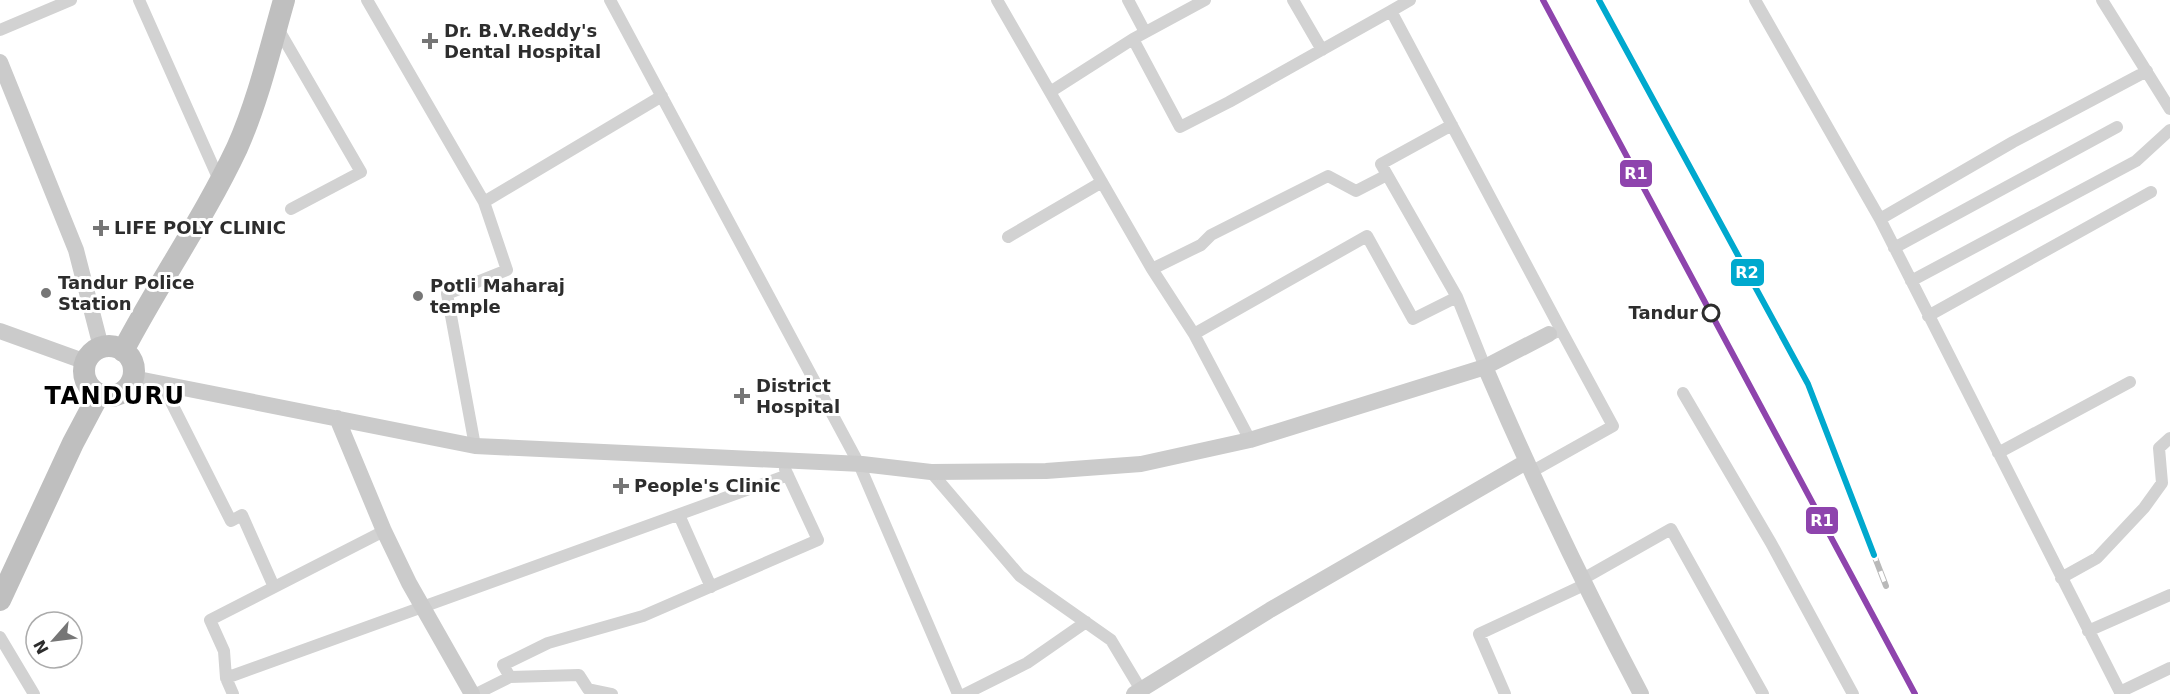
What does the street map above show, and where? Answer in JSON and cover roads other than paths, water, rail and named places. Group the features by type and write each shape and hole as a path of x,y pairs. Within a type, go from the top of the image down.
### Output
{"highway":[{"path":"103,353 131,359 134,368 133,378 123,393 106,397 99,394 88,386 83,370 103,353 146,308 220,182 238,145 249,115 284,0"},
{"path":"0,600 73,443 99,394"}],"street":[{"path":"0,30 71,0"},
{"path":"140,0 220,182"},
{"path":"367,0 484,202 507,270 447,294 475,446"},
{"path":"610,0 860,464 958,694"},
{"path":"997,0 1152,269 1194,334 1250,440"},
{"path":"1128,0 1145,32"},
{"path":"1050,92 1133,39 1204,0"},
{"path":"1293,0 1322,50"},
{"path":"1133,39 1180,127 1410,0"},
{"path":"1755,0 1880,219 2120,693 2170,668"},
{"path":"2102,0 2170,110"},
{"path":"931,471 1020,576 1111,640 1138,692 1270,610 1528,467 1613,426 1555,332 1452,125 1391,11"},
{"path":"277,26 361,172 291,209"},
{"path":"0,62 76,250 103,353 0,331"},
{"path":"1880,219 2013,142 2147,70"},
{"path":"484,202 662,96"},
{"path":"1452,125 1381,164 1457,297 1528,467 1582,582 1641,694"},
{"path":"1894,248 2117,127"},
{"path":"1911,281 2136,161 2170,130"},
{"path":"1152,269 1201,245 1211,235 1328,176 1356,191 1387,175"},
{"path":"1008,237 1102,182"},
{"path":"1929,316 2151,192"},
{"path":"1194,334 1367,236 1413,319 1457,297"},
{"path":"133,378 475,446 784,468 860,464 931,471 1046,471 1141,464 1250,440 1485,368 1555,332"},
{"path":"1998,453 2130,382"},
{"path":"162,384 231,521 242,515 274,587"},
{"path":"1683,393 1771,543 1853,694"},
{"path":"337,418 384,531 422,608 474,694 510,677 579,675 588,689 612,694"},
{"path":"2061,578 2097,558 2144,508 2162,483 2159,448 2170,438"},
{"path":"226,678 679,515 784,468"},
{"path":"510,677 503,665 548,643 643,616 818,540 784,468"},
{"path":"679,515 711,587"},
{"path":"1505,694 1479,634 1582,582 1671,529 1763,694"},
{"path":"233,694 226,678 224,651 210,620 384,531"},
{"path":"2088,631 2170,595"},
{"path":"965,694 1028,663 1086,622"},
{"path":"0,637 33,694"}],"railway":[{"path":"1599,0 1808,384 1886,586"}],"place":[{"name":"Dr. B.V.Reddy's Dental Hospital","path":"430,41"},
{"name":"LIFE POLY CLINIC","path":"101,228"},
{"name":"Tandur Police Station","path":"46,293"},
{"name":"Potli Maharaj temple","path":"418,296"},
{"name":"Tandur","path":"1711,313"},
{"name":"District Hospital","path":"742,396"},
{"name":"People's Clinic","path":"621,486"}],"district":[{"name":"TANDURU","path":"115,396"}]}
